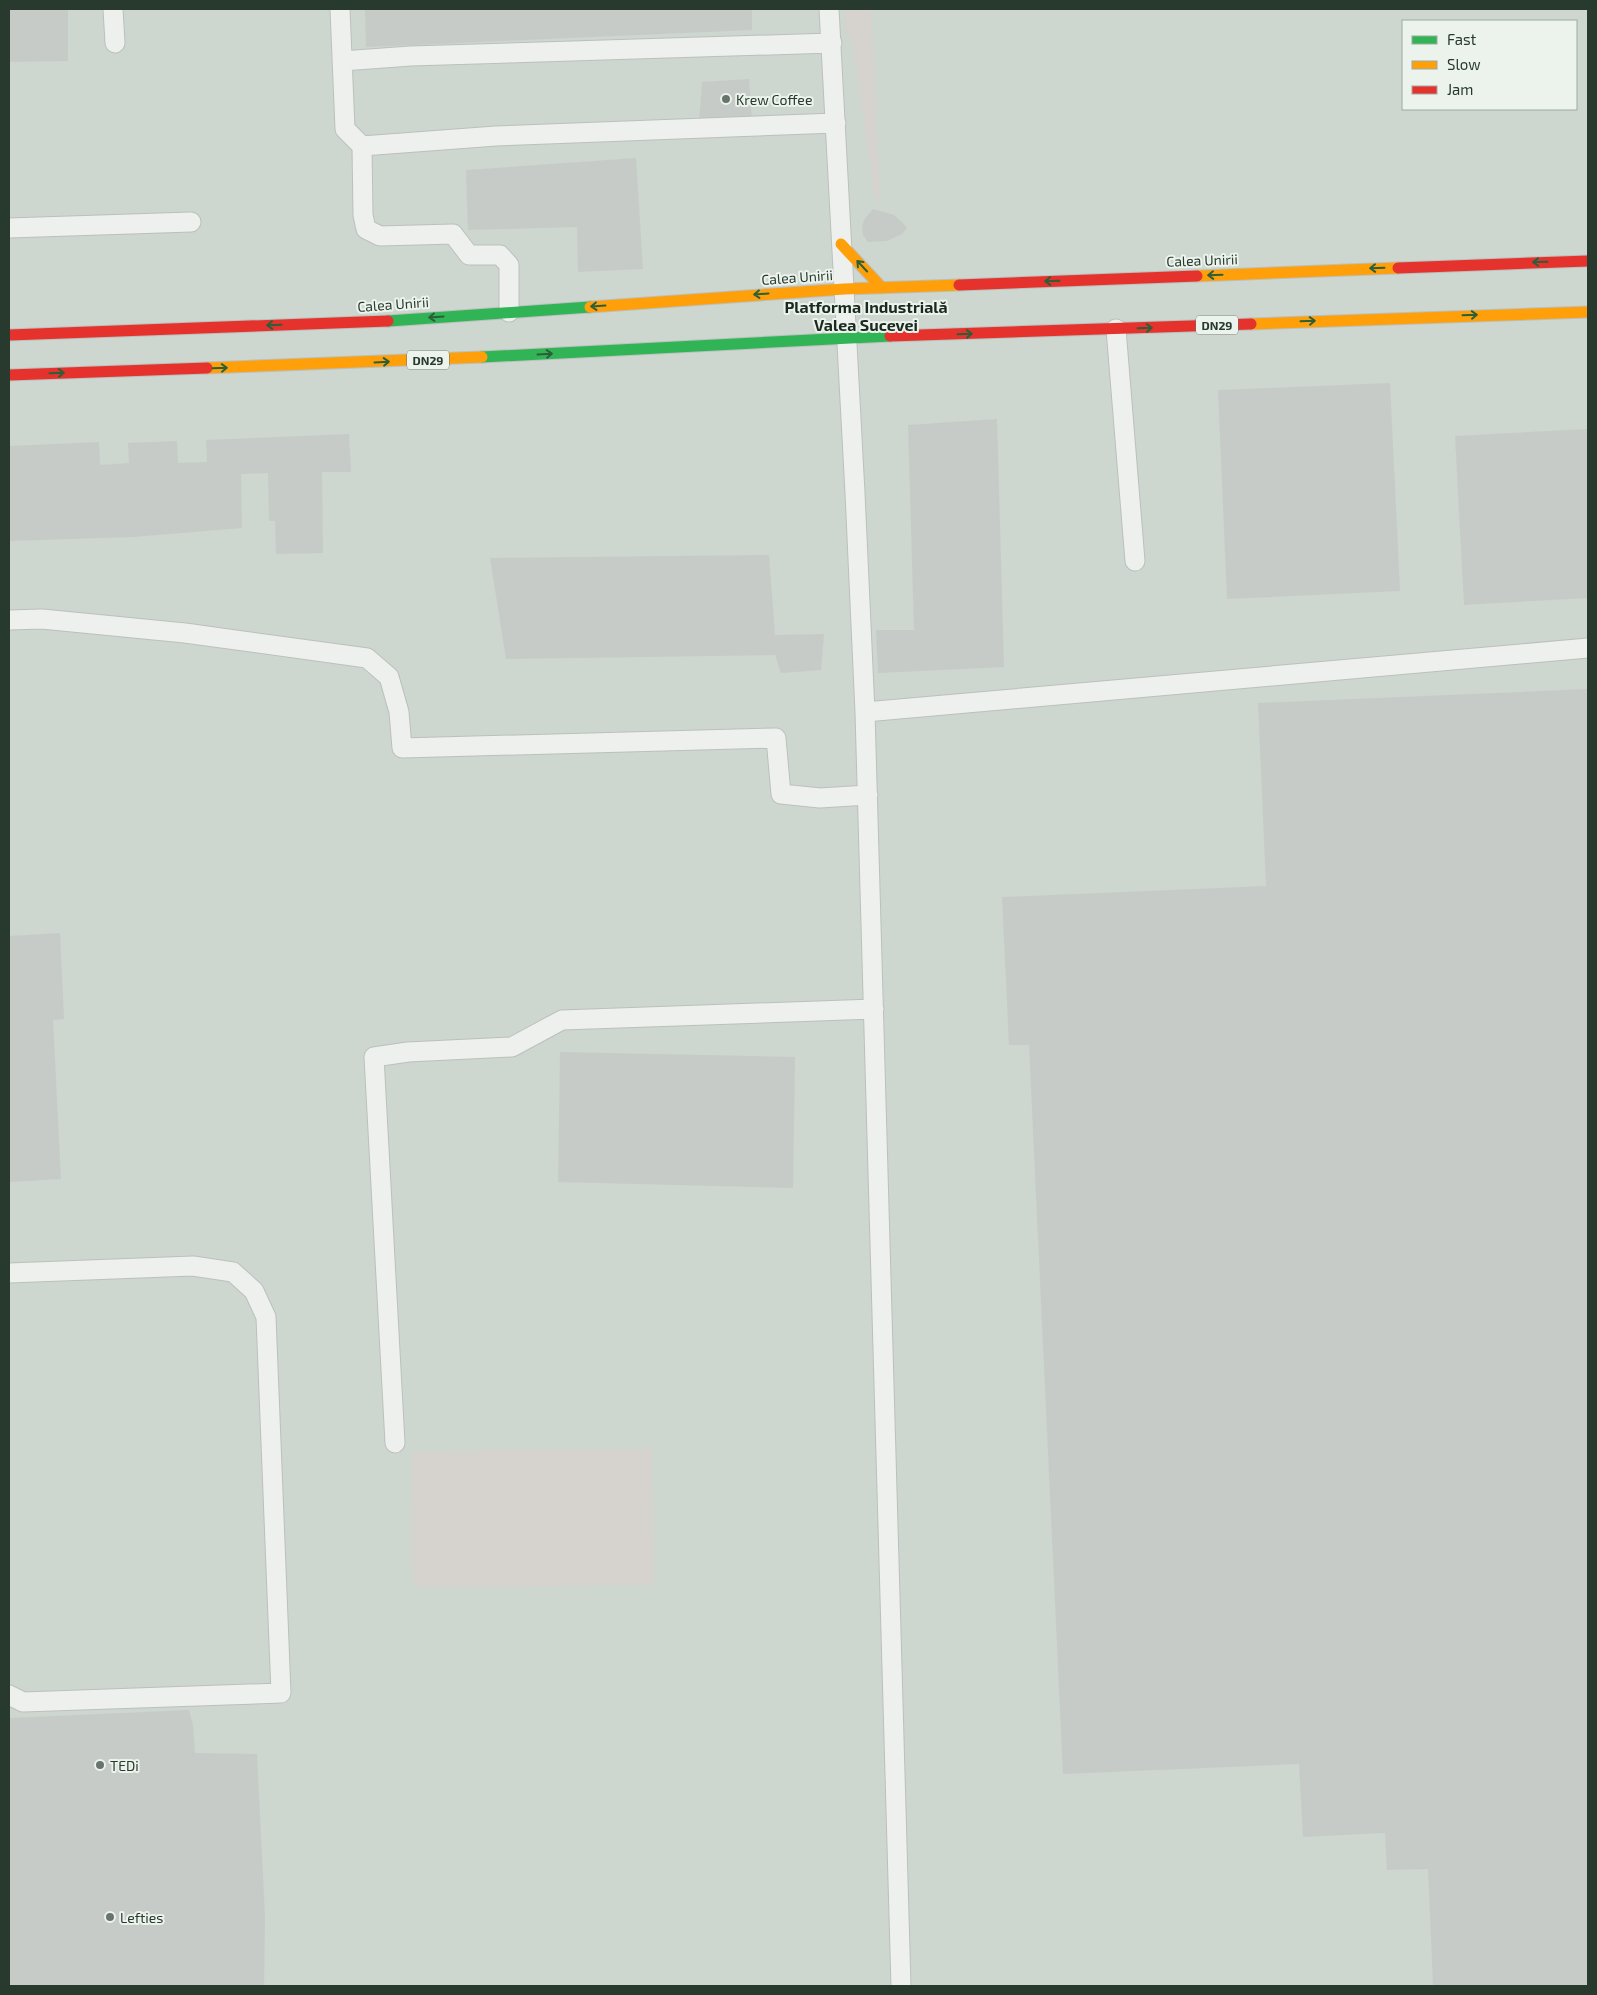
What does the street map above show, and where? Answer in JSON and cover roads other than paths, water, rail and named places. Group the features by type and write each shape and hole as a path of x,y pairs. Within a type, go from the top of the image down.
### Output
{"main road":[{"path":"841,244 882,288"},
{"name":"Calea Unirii","path":"9,335 367,322 844,289 1588,261"},
{"name":"DN29","path":"9,375 368,363 847,338 1588,312"}],"lane":[{"path":"113,9 115,43"},
{"path":"340,9 346,129 362,146 363,215 366,229 380,236 453,234 469,255 500,255 509,265 511,283 509,312"},
{"path":"829,9 865,712 901,1986"},
{"path":"342,61 421,56 832,43"},
{"path":"362,146 496,136 836,123"},
{"path":"9,228 191,222"},
{"path":"1116,329 1135,561"},
{"path":"9,620 42,619 175,632 308,648 367,658 389,677 399,712 402,748 776,738 782,794 820,798 868,795"},
{"path":"865,712 1588,648"},
{"path":"396,1443 374,1057 408,1052 512,1047 562,1020 874,1009"},
{"path":"9,1273 193,1266 233,1272 254,1290 266,1317 281,1693 23,1702 9,1695"}],"place":[{"name":"Krew Coffee","path":"726,99"},
{"name":"TEDi","path":"100,1765"},
{"name":"Lefties","path":"110,1917"}],"district":[{"name":"Platforma Industrială Valea Sucevei","path":"866,315"}]}
